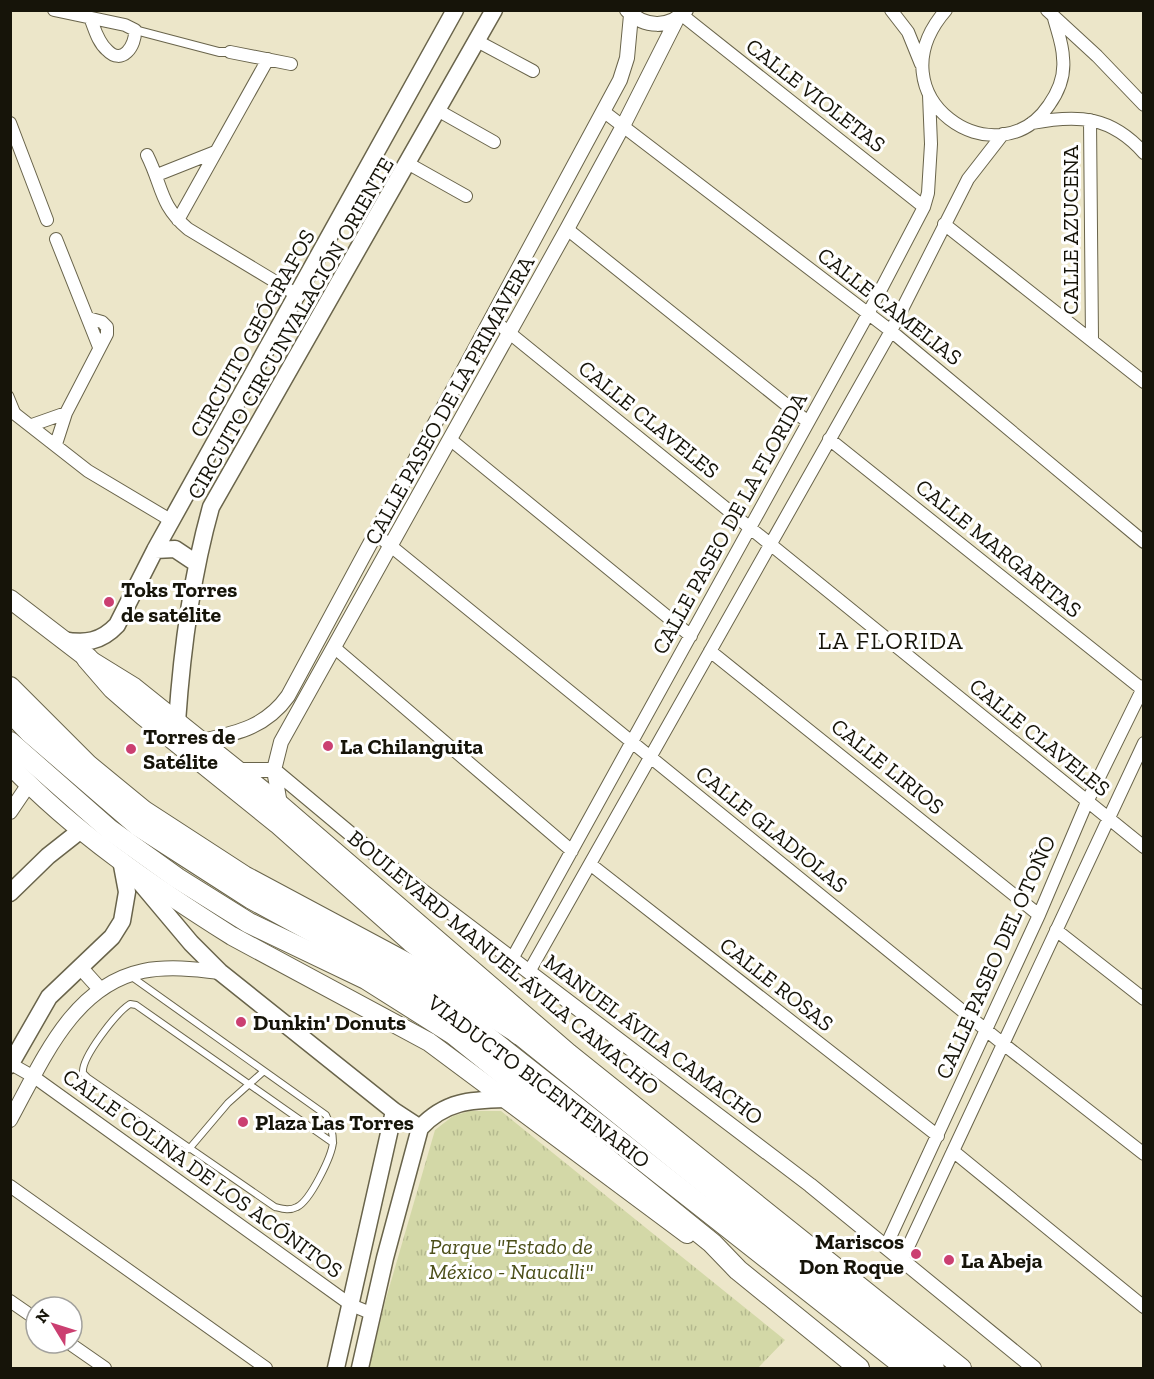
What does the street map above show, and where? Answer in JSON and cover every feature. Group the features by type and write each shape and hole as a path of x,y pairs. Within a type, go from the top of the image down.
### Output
{"highway":[{"path":"87,658 113,688 144,715 278,823 411,941 472,987 519,1034"},
{"name":"BOULEVARD MANUEL ÁVILA CAMACHO","path":"10,687 88,765 144,811 244,876 416,968 519,1034 934,1368"},
{"name":"VIADUCTO BICENTENARIO","path":"10,711 30,732 139,826 250,898 373,964 454,1011 904,1366"},
{"path":"10,742 110,830 177,878 249,923 366,980 453,1034 712,1243 738,1270 859,1368"}],"main road":[{"name":"CIRCUITO GEÓGRAFOS","path":"63,640 93,641 108,634 126,609 155,550 299,296 455,10"},
{"name":"CIRCUITO CIRCUNVALACIÓN ORIENTE","path":"177,722 182,654 196,563 211,507 409,164 494,10"},
{"path":"186,497 197,506 211,507"},
{"path":"155,550 175,549 196,563"},
{"name":"BOULEVARD MANUEL ÁVILA CAMACHO","path":"10,599 87,658 134,687 202,741 280,804 569,1053 963,1368"},
{"path":"10,765 28,784 81,830 231,936 429,1042 738,1270"},
{"path":"14,887 81,830"},
{"path":"11,1064 49,997 112,937 122,921 127,892 120,859"},
{"path":"120,859 191,943 220,972 394,1111 420,1128"},
{"path":"360,1368 385,1258 420,1128 435,1112 469,1100 508,1099"},
{"path":"336,1368 394,1111"}],"street":[{"path":"54,10 91,20 114,21 135,30 219,52 230,52 291,64"},
{"path":"891,10 908,32 922,65"},
{"path":"922,65 924,44 933,25 946,10"},
{"path":"629,13 653,24 681,15"},
{"name":"CALLE PASEO DE LA PRIMAVERA","path":"202,741 252,728 280,708 620,80 627,58 629,13"},
{"path":"1051,14 1097,56 1143,105"},
{"path":"1031,123 1046,111 1057,94 1063,76 1064,57 1051,14"},
{"name":"CALLE PASEO DE LA PRIMAVERA","path":"280,804 274,770 281,742 392,548 623,126 681,15"},
{"name":"CALLE VIOLETAS","path":"681,15 924,207"},
{"path":"91,20 99,40 108,52 119,56 130,52 136,42 135,30"},
{"path":"477,41 533,71"},
{"path":"178,220 268,60"},
{"name":"CALLE PASEO DE LA FLORIDA","path":"513,957 868,314 924,207 930,177 929,95 922,65"},
{"path":"929,95 939,110 960,126 985,134 1003,134 1031,123 1060,117 1090,120 1113,127 1132,140 1143,153"},
{"path":"438,111 494,141"},
{"name":"CALLE CAMELIAS","path":"603,111 891,331 1143,542"},
{"name":"CALLE AZUCENA","path":"1090,120 1092,339"},
{"path":"10,123 47,220"},
{"name":"CALLE PASEO DE LA FLORIDA","path":"530,970 891,331 968,179 1003,134"},
{"path":"157,175 215,152"},
{"path":"147,155 157,175 160,193 168,209 178,220 188,229 299,296"},
{"path":"409,164 466,196"},
{"path":"944,224 1092,339 1143,382"},
{"path":"567,229 808,422"},
{"path":"56,240 99,347"},
{"path":"56,444 66,413 107,334 107,327 102,322 88,318"},
{"name":"CALLE CLAVELES","path":"492,318 1143,847"},
{"path":"14,411 110,486 172,521"},
{"path":"32,425 66,413"},
{"name":"CALLE MARGARITAS","path":"830,439 1143,687"},
{"path":"451,440 690,636"},
{"name":"CALLE GLADIOLAS","path":"376,534 1002,1043 1143,1154"},
{"path":"336,649 572,851"},
{"name":"CALLE LIRIOS","path":"710,651 1039,915"},
{"name":"CALLE PASEO DEL OTOÑO","path":"886,1246 1039,915 1087,802 1143,687"},
{"name":"CALLE PASEO DEL OTOÑO","path":"902,1260 1143,743"},
{"path":"236,770 274,770"},
{"name":"MANUEL ÁVILA CAMACHO","path":"274,770 383,861 530,970 886,1246 1034,1368"},
{"path":"10,812 28,784"},
{"name":"CALLE ROSAS","path":"590,864 938,1136"},
{"path":"1056,930 1143,999"},
{"path":"80,967 99,988"},
{"path":"10,1120 71,1017 99,988 129,975 182,968 220,972"},
{"name":"CALLE COLINA DE LOS ACÓNITOS","path":"11,1064 34,1077 351,1305 373,1314"},
{"path":"953,1150 1143,1307"},
{"path":"10,1186 266,1368"},
{"path":"10,1301 24,1311"},
{"path":"84,1353 105,1368"}],"lane":[{"path":"10,395 14,411"},
{"path":"129,975 326,1115 333,1143 309,1195 299,1206 287,1210 275,1207 83,1073 85,1060 110,1025 130,1004 136,1005 333,1143"},
{"path":"189,1149 248,1083 264,1071"}],"green space":[{"name":"Parque \"Estado de México - Naucalli\"","path":"470,1111 501,1111 785,1340 758,1368 369,1368 385,1302 435,1130 453,1116"}],"place":[{"name":"Toks Torres de satélite","path":"109,602"},
{"name":"La Chilanguita","path":"328,746"},
{"name":"Torres de Satélite","path":"131,749"},
{"name":"Dunkin' Donuts","path":"241,1022"},
{"name":"Plaza Las Torres","path":"243,1122"},
{"name":"Mariscos Don Roque","path":"916,1254"},
{"name":"La Abeja","path":"949,1260"}],"district":[{"name":"LA FLORIDA","path":"891,641"}]}
